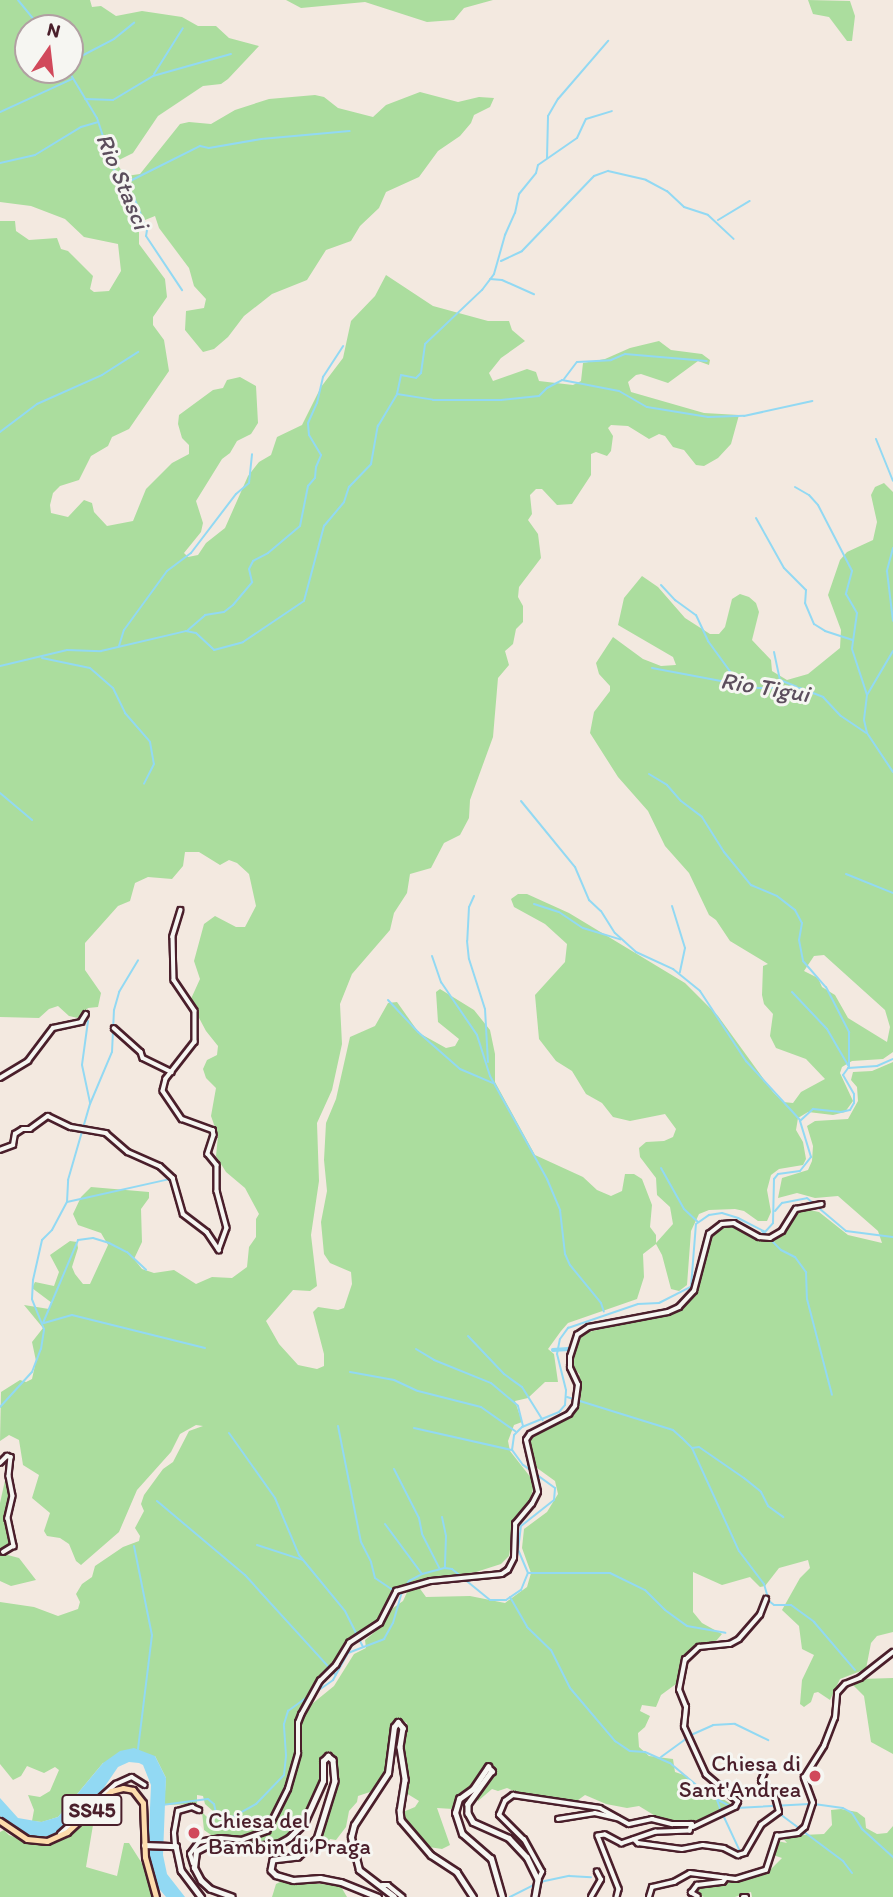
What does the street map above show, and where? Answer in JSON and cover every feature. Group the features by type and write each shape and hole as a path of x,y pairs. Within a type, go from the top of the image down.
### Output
{"main road":[{"path":"394,1897 382,1885 363,1873 356,1864 352,1831 388,1773 394,1727 400,1722 403,1728 400,1747 405,1780 401,1820 428,1852 457,1872 474,1897"},
{"path":"232,1897 204,1885 194,1864 196,1851 205,1845 253,1846 281,1843 289,1839 304,1823 323,1782 323,1759 330,1756 335,1781 317,1839 298,1857 274,1860 271,1870 278,1876 300,1881 320,1878 341,1882 379,1897"},
{"path":"502,1897 491,1859 462,1834 455,1813 459,1799 473,1789 486,1767 492,1772 468,1804 468,1813 473,1822 509,1838 527,1857 538,1882 535,1897"},
{"name":"SS45","path":"0,1821 27,1839 37,1842 56,1838 76,1825 111,1791 126,1788 137,1792 143,1803 147,1868 156,1897"},
{"path":"145,1845 174,1845 181,1870 201,1897"}],"street":[{"path":"0,1150 13,1145 14,1135 22,1129 30,1129 42,1119 51,1117 71,1127 106,1133 128,1152 160,1166 176,1185 183,1214 207,1231 219,1250 227,1228 218,1191 218,1165 208,1154 213,1130 178,1116 173,1103 163,1094 166,1079 195,1042 196,1014 174,980 173,937 181,910"},
{"path":"0,1078 27,1061 53,1028 81,1022 86,1014"},
{"path":"114,1028 141,1052 143,1058 172,1072"},
{"path":"194,1864 190,1854 199,1843 222,1838 242,1840 267,1831 288,1789 299,1753 299,1720 320,1682 336,1665 349,1643 380,1623 394,1594 401,1588 418,1584 502,1574 511,1566 515,1524 536,1498 536,1477 526,1443 527,1436 569,1414 578,1401 578,1385 570,1363 577,1335 589,1328 674,1310 694,1291 705,1244 712,1231 730,1223 759,1237 770,1238 782,1231 794,1211 822,1204"},
{"path":"0,1463 7,1456 11,1457 9,1476 13,1496 9,1518 14,1546 4,1552"},
{"path":"617,1897 619,1889 598,1836 605,1835 618,1844 656,1832 690,1831 693,1827 736,1807 738,1802 706,1774 684,1727 686,1707 679,1690 685,1660 699,1647 730,1644 739,1639 760,1615 766,1599"},
{"path":"649,1897 652,1887 674,1882 690,1873 736,1879 766,1870 777,1836 801,1832 813,1803 804,1777 824,1746 835,1718 837,1693 845,1684 860,1678 893,1653"},
{"path":"634,1839 638,1843 682,1849 703,1844 741,1855 761,1825 778,1811 761,1781 767,1767"},
{"path":"56,1838 116,1784 132,1777 145,1785"},
{"path":"538,1882 542,1872 524,1840 499,1815 510,1797 542,1797 570,1805 600,1808 618,1819"},
{"path":"174,1845 175,1819 179,1809 192,1807 199,1810"},
{"path":"558,1819 595,1813 634,1824 652,1819 672,1824 689,1823 693,1827"},
{"path":"591,1897 601,1880 597,1872"},
{"path":"698,1897 691,1893 697,1885 706,1881 723,1882 726,1878"},
{"path":"382,1885 388,1885 403,1897"}],"green space":[{"path":"0,0 90,0 92,7 101,6 116,16 142,11 182,17 198,26 216,26 229,38 259,46 221,84 203,86 158,116 133,153 119,160 119,167 126,176 140,174 180,124 211,124 235,110 269,99 315,95 324,97 338,108 373,117 386,105 420,92 458,102 479,97 494,98 490,107 474,115 460,136 438,151 419,177 386,192 379,208 360,226 351,241 326,250 307,280 272,294 244,316 228,337 214,349 203,352 185,330 186,311 204,308 206,299 194,286 189,268 159,228 155,216 139,226 139,244 165,279 167,297 153,317 153,325 164,340 169,371 129,429 112,437 108,446 91,456 79,480 60,486 53,493 51,513 68,517 84,500 92,503 94,512 107,526 133,521 146,489 172,463 189,454 189,445 182,438 178,424 179,415 213,390 223,388 227,380 240,377 256,386 258,423 251,434 237,441 230,453 222,459 196,501 203,523 201,532 184,553 188,557 198,555 206,543 225,528 248,476 259,462 271,455 277,437 302,425 321,387 343,358 351,321 375,296 386,275 433,306 488,321 509,321 512,330 525,341 501,358 489,373 493,381 527,369 536,372 539,381 573,385 581,381 583,363 605,359 630,348 659,341 671,350 702,354 710,360 709,365 698,361 668,383 641,374 636,375 628,382 631,392 704,413 739,415 731,444 718,458 704,466 696,465 684,450 673,447 665,436 659,434 649,439 628,426 611,425 608,428 613,436 611,451 607,456 596,452 591,454 591,475 572,504 557,505 542,489 536,489 530,495 532,514 528,520 538,534 541,558 519,587 518,597 523,606 523,622 516,629 513,644 505,651 509,665 498,678 493,737 470,800 469,818 460,835 444,843 431,868 410,874 407,893 394,913 390,930 352,974 340,1004 342,1044 332,1090 317,1123 319,1181 311,1235 317,1286 310,1291 293,1290 266,1321 279,1344 298,1365 317,1369 324,1366 324,1354 313,1312 318,1307 338,1310 344,1308 352,1284 351,1272 330,1263 324,1254 321,1222 327,1191 324,1160 326,1123 336,1099 350,1037 375,1026 388,1003 397,1002 419,1033 446,1048 455,1046 459,1039 438,1022 436,992 440,989 474,1010 490,1030 495,1054 495,1082 535,1155 583,1177 597,1190 611,1196 622,1191 625,1174 634,1174 642,1179 652,1205 650,1227 656,1235 656,1243 673,1224 670,1207 657,1195 656,1178 640,1157 639,1148 646,1142 664,1141 673,1137 676,1129 665,1114 630,1121 613,1117 602,1103 586,1094 572,1071 556,1061 539,1039 535,995 565,962 567,944 545,924 514,907 511,899 518,894 527,894 569,913 685,983 718,1016 783,1102 793,1103 801,1092 825,1079 806,1059 776,1048 770,1036 773,1014 764,1004 762,995 763,966 768,964 730,941 716,920 709,915 689,873 665,846 648,811 618,777 590,733 594,712 610,691 610,686 599,674 596,663 613,637 643,659 661,666 676,665 673,657 618,625 624,598 642,576 658,587 685,618 710,634 719,634 725,627 732,599 740,594 749,597 756,603 759,612 752,640 771,660 772,671 787,680 808,674 840,648 841,630 828,595 840,560 847,552 873,540 877,522 871,495 875,487 884,483 893,492 893,1052 883,1059 852,1061 842,1067 840,1073 853,1101 845,1112 833,1115 808,1112 798,1118 796,1130 803,1142 806,1159 803,1165 779,1169 771,1175 767,1190 771,1212 767,1221 758,1221 744,1211 735,1209 709,1210 699,1214 691,1231 687,1285 679,1291 671,1289 662,1255 656,1244 643,1254 644,1277 637,1299 568,1323 561,1331 548,1349 554,1354 558,1382 545,1382 528,1398 515,1401 522,1422 514,1425 508,1441 510,1451 535,1483 529,1502 514,1522 509,1556 501,1564 476,1572 422,1580 394,1590 379,1620 349,1641 300,1714 296,1726 297,1753 285,1792 264,1831 244,1838 214,1837 204,1830 202,1812 209,1819 214,1812 205,1804 203,1796 197,1795 197,1804 164,1805 166,1778 155,1756 103,1763 58,1817 42,1822 32,1821 34,1810 28,1795 40,1797 50,1791 59,1770 55,1767 44,1773 27,1766 21,1776 13,1780 0,1764 0,1602 34,1607 58,1616 78,1609 80,1602 76,1594 82,1584 92,1577 95,1566 123,1547 139,1541 140,1536 135,1528 144,1511 141,1504 144,1495 163,1469 173,1462 189,1431 203,1426 196,1425 180,1434 171,1452 137,1490 119,1532 81,1565 76,1561 69,1544 60,1538 47,1536 44,1531 50,1513 32,1498 39,1475 23,1465 19,1440 9,1435 0,1441 1,1392 20,1380 26,1382 32,1379 36,1361 32,1342 43,1328 24,1305 49,1309 52,1303 32,1288 35,1282 54,1286 59,1272 50,1255 70,1241 77,1242 78,1248 72,1267 75,1274 83,1284 90,1284 108,1245 101,1233 78,1225 73,1214 81,1197 91,1187 149,1192 149,1198 141,1209 142,1242 134,1259 142,1269 154,1273 174,1270 196,1284 212,1277 232,1278 247,1267 249,1247 256,1237 256,1219 259,1214 245,1188 226,1172 216,1156 218,1136 211,1116 216,1088 206,1078 203,1069 207,1060 217,1055 218,1046 206,1031 190,1001 200,979 194,961 204,924 215,916 236,927 245,927 256,906 249,874 237,863 229,860 220,865 199,852 185,852 183,866 172,879 148,877 135,883 130,901 118,906 85,943 85,970 101,993 98,1007 88,1008 78,1018 69,1016 58,1006 49,1009 39,1018 0,1017 0,221 15,221 16,231 29,240 57,238 61,249 68,251 93,276 90,289 94,292 109,291 121,271 118,244 84,237 65,219 31,206 0,202","holes":["824,955 885,1010 890,1027 887,1042 848,1018 835,995 822,987 818,978 804,971 814,956"]},
{"path":"286,0 493,0 464,8 454,20 427,22 365,2 301,8"},
{"path":"808,0 850,1 855,16 852,41 847,41 829,17 813,14"},
{"path":"893,1062 893,1632 877,1636 871,1643 866,1669 840,1679 830,1700 818,1692 814,1693 811,1702 804,1707 800,1704 802,1680 814,1655 802,1649 799,1626 782,1610 800,1578 810,1568 808,1560 779,1568 765,1586 760,1587 750,1577 722,1585 693,1572 693,1612 702,1623 722,1634 716,1641 698,1645 688,1651 676,1684 661,1695 656,1707 642,1705 640,1711 650,1716 645,1727 638,1733 639,1747 649,1756 673,1759 675,1772 687,1776 695,1791 723,1799 731,1804 728,1810 696,1823 671,1821 657,1817 639,1806 627,1808 606,1804 585,1795 574,1803 521,1794 507,1788 498,1791 492,1789 478,1801 476,1796 494,1773 487,1764 469,1789 458,1796 453,1809 437,1808 450,1845 442,1849 429,1847 404,1819 403,1812 415,1807 419,1801 406,1793 410,1778 402,1745 407,1723 401,1720 394,1721 391,1729 386,1772 370,1792 358,1796 357,1802 349,1811 346,1827 336,1840 330,1839 320,1852 312,1851 323,1830 326,1808 338,1781 337,1764 333,1753 329,1751 321,1757 320,1782 303,1822 286,1838 258,1844 217,1840 248,1841 267,1833 290,1789 301,1751 301,1719 307,1708 334,1686 354,1654 366,1648 365,1640 382,1626 393,1608 403,1601 409,1588 418,1586 426,1597 470,1596 505,1603 527,1587 531,1573 522,1548 524,1529 547,1512 558,1494 555,1481 537,1468 529,1440 533,1435 573,1414 577,1407 581,1397 577,1377 580,1375 571,1364 573,1349 584,1333 672,1313 683,1307 696,1293 710,1235 726,1224 733,1225 755,1238 772,1239 785,1230 794,1213 805,1209 819,1212 848,1235 882,1243 878,1231 838,1196 815,1198 797,1193 778,1198 782,1178 808,1170 812,1161 813,1146 807,1126 815,1121 848,1119 858,1101 857,1087 851,1080 853,1072 872,1071"},
{"path":"8,1467 12,1544 11,1549 0,1549 0,1503"},
{"path":"0,1550 4,1554 19,1558 36,1580 11,1586 0,1581"},
{"path":"893,1678 893,1754 871,1742 864,1696 852,1684 860,1679"},
{"path":"831,1810 857,1812 865,1818 866,1828 877,1834 887,1833 893,1826 893,1897 752,1897 751,1892 735,1897 704,1897 694,1893 700,1885 726,1883 769,1871 782,1858 773,1855 777,1841 787,1843 781,1836 824,1834 832,1825"},
{"path":"93,1813 86,1867 117,1876 124,1843 129,1843 143,1865 152,1897 0,1897 0,1832 4,1830 9,1835 32,1844 52,1843 71,1833"},
{"path":"276,1884 340,1885 347,1897 272,1897"}],"water":[{"path":"134,1748 155,1756 166,1778 163,1855 167,1874 185,1897 166,1897 155,1884 148,1854 151,1785 143,1765 139,1763 129,1762 118,1767 99,1795 71,1824 53,1836 27,1837 0,1816 0,1798 18,1818 41,1822 58,1817 103,1763 120,1751"}],"waterway":[{"name":"Rio Stasci","path":"18,0 30,14"},
{"path":"84,55 114,39 134,23"},
{"path":"154,74 183,28"},
{"path":"547,158 548,116 558,99 608,41"},
{"path":"85,99 113,100 153,76 231,54"},
{"path":"0,112 61,84"},
{"name":"Rio Stasci","path":"76,84 97,118 117,179 133,195 147,230 146,236 182,290"},
{"path":"0,666 67,650 101,651 186,631 196,633 214,650 243,642 304,601 324,526 344,502 349,487 371,464 378,426 397,394 401,375 416,378 421,373 425,344 482,290 494,274 519,194 536,173 538,165 577,138 586,119 612,111"},
{"path":"0,163 35,155 81,127 98,122"},
{"path":"126,183 200,146 209,148 261,139 350,131"},
{"path":"501,261 522,251 594,176 608,171 646,180 667,191 684,207 708,215 734,239"},
{"path":"718,220 750,201"},
{"path":"490,279 502,280 534,294"},
{"path":"188,630 205,615 224,612 233,605 252,582 249,569 253,561 268,553 300,526 308,486 315,478 321,455 309,435 308,423 317,403 323,377 343,346"},
{"path":"0,432 37,404 102,375 138,352"},
{"path":"564,379 577,362 611,360 625,354 707,361"},
{"path":"397,394 433,400 501,400 539,396 562,380 619,391 647,407 708,417 744,416 812,401"},
{"path":"876,439 893,481"},
{"path":"119,646 124,630 167,571 191,553 236,494 249,483 252,454"},
{"path":"795,487 809,495 818,505 852,571 846,594 857,613 852,649 867,695 864,720 867,733 893,772"},
{"path":"756,518 784,568 806,590 805,603 814,624 825,631 853,640"},
{"path":"893,548 887,571 893,621"},
{"path":"661,585 675,600 696,615 708,641 737,681"},
{"path":"867,695 893,651"},
{"path":"774,652 780,680 797,687"},
{"path":"42,658 90,668 113,688 125,713 150,742 154,764 144,784"},
{"name":"Rio Tigui","path":"652,668 758,688 800,688 823,697 841,716 866,733"},
{"path":"649,774 667,785 681,801 702,817 724,852 751,885 777,896 795,910 802,923 799,940 803,961 826,987 849,1032 849,1068"},
{"path":"0,793 32,820"},
{"path":"521,801 575,867 589,900 601,911 615,933 636,952 673,969 700,991 746,1061 800,1120"},
{"path":"846,874 893,893"},
{"path":"474,896 469,907 467,941 469,959 485,1009 488,1062"},
{"path":"534,904 559,912 583,928 620,939"},
{"path":"672,906 685,948 680,972"},
{"path":"432,956 441,982 477,1035 490,1076 547,1179 560,1210 565,1254 570,1265 601,1303 604,1312"},
{"path":"0,1407 32,1372 41,1349 44,1329 32,1299 33,1280 42,1240 52,1230 67,1202 68,1180 90,1104 112,1052 114,1010 119,992 138,960"},
{"path":"792,992 827,1029 849,1067"},
{"path":"388,1000 418,1032 460,1069 493,1083"},
{"path":"88,1021 82,1065 90,1103"},
{"path":"316,1692 333,1680 348,1653 384,1639 393,1623 402,1592 409,1581 422,1574 445,1568 452,1569 490,1600 506,1600 521,1590 528,1573 518,1550 521,1526 554,1500 555,1488 523,1465 512,1450 514,1435 522,1427 559,1412 565,1405 566,1390 557,1354 560,1339 568,1328 638,1304 659,1303 691,1287 696,1224 709,1215 722,1213 765,1232 773,1223 774,1179 778,1174 800,1171 811,1157 800,1121 813,1109 841,1112 850,1110 854,1103 854,1094 843,1075 848,1068 877,1066 893,1059"},
{"path":"661,1168 684,1209 698,1222"},
{"path":"67,1202 170,1179"},
{"path":"775,1211 782,1203 807,1198 846,1231 893,1237"},
{"path":"762,1231 781,1250 795,1257 806,1272 807,1299 832,1395"},
{"path":"43,1323 78,1240 93,1238 109,1243 127,1252 146,1270"},
{"path":"44,1323 72,1315 205,1348"},
{"path":"468,1336 504,1374 522,1387 543,1420"},
{"path":"416,1349 434,1360 491,1383 518,1406 523,1426"},
{"path":"553,1350 568,1349"},
{"path":"350,1372 394,1380 418,1391 481,1407 515,1431"},
{"path":"567,1397 673,1430 682,1438 692,1448 739,1551 764,1584 769,1601 774,1605 791,1605 814,1622 855,1670"},
{"path":"338,1426 361,1542 375,1578 399,1594"},
{"path":"414,1428 512,1450"},
{"path":"229,1433 275,1498 299,1555 345,1611 363,1647"},
{"path":"692,1448 699,1447 744,1478 761,1492 768,1506 783,1517"},
{"path":"394,1469 419,1518 422,1534 439,1568"},
{"path":"157,1501 245,1575 336,1675"},
{"path":"442,1517 446,1536 445,1568"},
{"path":"385,1524 422,1574"},
{"path":"257,1545 303,1560"},
{"path":"134,1546 152,1635 138,1749"},
{"path":"528,1573 610,1573 645,1590 665,1610 687,1626 725,1633"},
{"path":"510,1597 527,1627 551,1650 570,1688 615,1741 630,1751 645,1752 670,1763 707,1794 731,1807"},
{"path":"162,1805 208,1799 214,1804 216,1813 229,1819 256,1804 284,1775 284,1724 288,1711 311,1694"},
{"path":"691,1735 713,1725 735,1724 768,1740"},
{"path":"661,1757 686,1739"},
{"path":"717,1800 721,1811"},
{"path":"736,1808 810,1804"},
{"path":"814,1804 843,1808 852,1813 862,1829 893,1857"},
{"path":"780,1814 843,1861 852,1873"},
{"path":"723,1815 739,1850"},
{"path":"540,1882 569,1876 591,1877"},
{"path":"510,1897 535,1884"}],"place":[{"name":"Chiesa di Sant'Andrea","path":"815,1776"},
{"name":"Chiesa del Bambin di Praga","path":"194,1833"}]}
